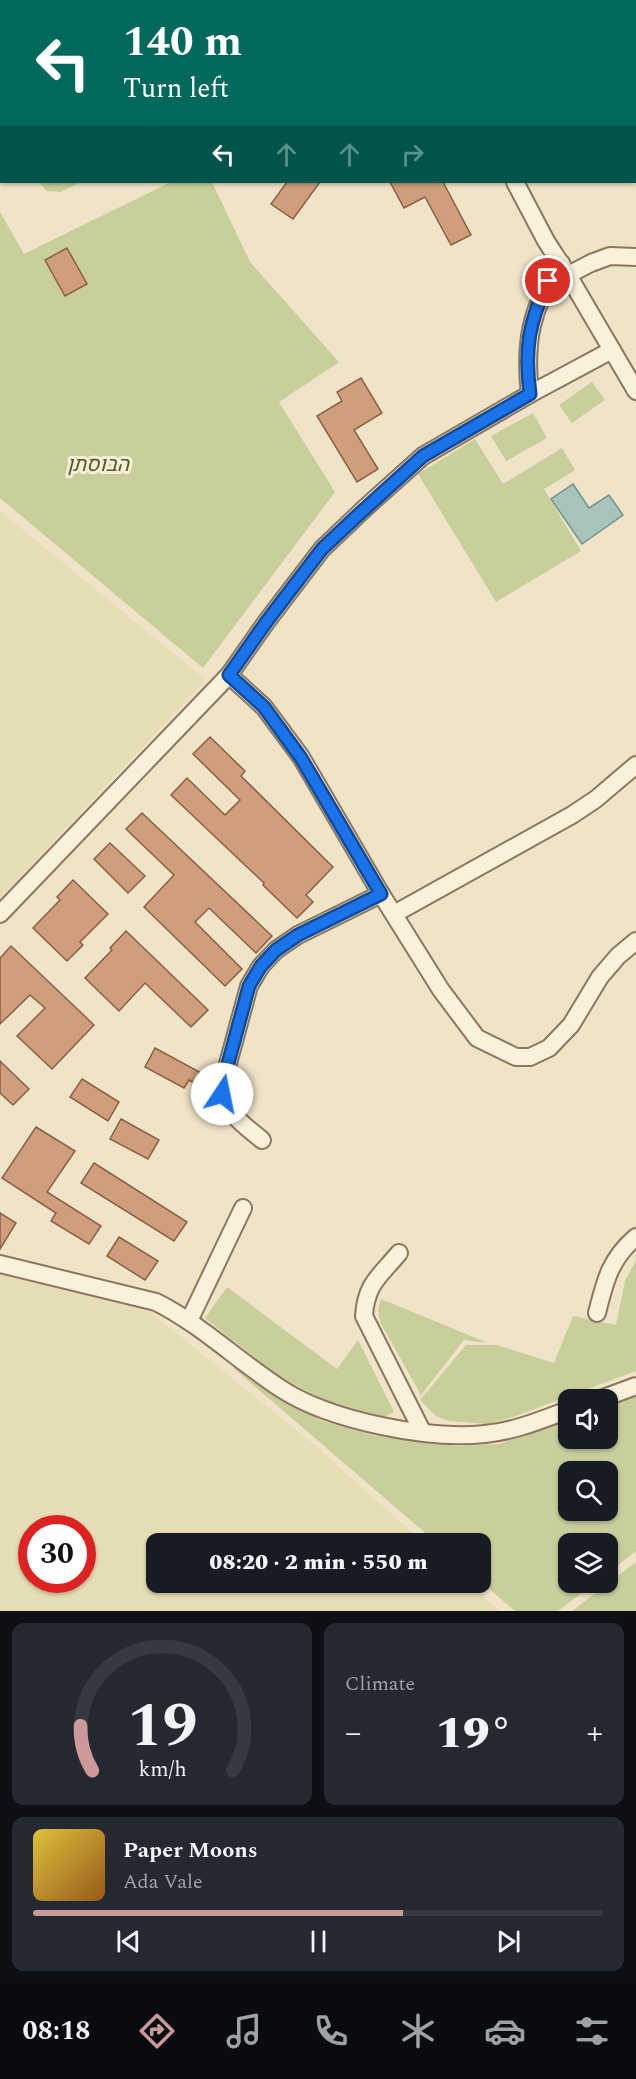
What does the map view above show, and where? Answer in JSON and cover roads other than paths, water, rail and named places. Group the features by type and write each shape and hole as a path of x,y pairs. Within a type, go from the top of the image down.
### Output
{"street":[{"path":"516,183 546,241 565,269 636,391"},
{"path":"530,394 527,374 529,331 537,304 548,281 565,269 610,256 636,256"},
{"path":"0,914 229,675 322,549 357,516 423,456 612,350"},
{"path":"229,675 264,707 301,758 441,990 477,1038 516,1057 530,1057 549,1048 571,1025 600,977 618,956 636,941"},
{"path":"394,915 572,815 596,799 636,765"},
{"path":"262,1140 237,1120 228,1109 222,1094 223,1082 249,986 261,966 276,950 298,935 381,894"},
{"path":"189,1321 243,1208"},
{"path":"597,1313 607,1275 623,1249 636,1237"},
{"path":"399,1253 368,1289 364,1316 422,1431"},
{"path":"0,1264 156,1302 189,1321 284,1390 315,1406 350,1419 422,1431 484,1434 519,1428 558,1414"},
{"path":"618,1393 636,1386"}],"water":[{"path":"573,484 589,508 609,495 623,515 582,544 551,499"}],"park label":[{"name":"הבוסתן","path":"98,465"}]}
